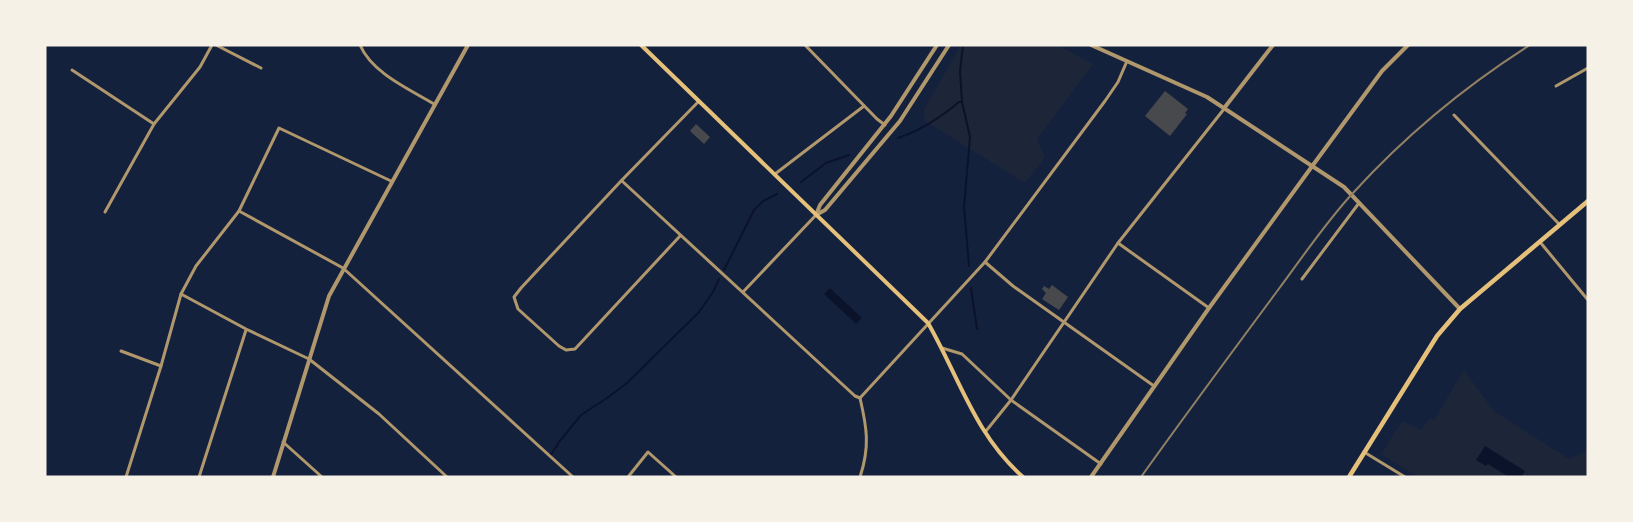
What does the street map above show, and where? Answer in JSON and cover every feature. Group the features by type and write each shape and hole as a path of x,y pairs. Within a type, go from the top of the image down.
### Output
{"main road":[{"path":"641,45 928,323 984,434 1001,456 1023,477"},
{"path":"1349,477 1437,336 1460,309 1588,201"}],"street":[{"path":"105,212 154,124 200,67 212,45"},
{"path":"216,45 261,68"},
{"path":"360,45 364,55 390,78 434,104"},
{"path":"273,477 324,308 343,268 468,45"},
{"path":"805,45 885,125"},
{"path":"816,215 820,204 885,125 937,45"},
{"path":"743,292 816,215 825,210 900,121 949,45"},
{"path":"1091,45 1225,107 1344,187 1460,309"},
{"path":"984,434 1011,400 1118,243 1273,45"},
{"path":"1091,477 1312,165 1383,71 1408,45"},
{"path":"860,398 985,262 1105,102 1118,82 1127,61"},
{"path":"1556,86 1588,68"},
{"path":"72,70 154,124"},
{"path":"680,236 575,349 567,350 559,346 518,309 514,297 521,288 699,101"},
{"path":"775,174 807,152 864,106"},
{"path":"1454,115 1559,224"},
{"path":"126,477 162,366 182,294 196,266 238,211 279,128 391,181"},
{"path":"621,181 855,396 860,398"},
{"path":"1302,279 1359,203"},
{"path":"238,211 343,268 573,477"},
{"path":"1540,242 1588,300"},
{"path":"1118,243 1209,308"},
{"path":"985,262 1013,286 1154,386"},
{"path":"182,294 246,329 309,359 379,414 447,477"},
{"path":"200,477 246,329"},
{"path":"942,348 962,354 1011,400 1101,464"},
{"path":"121,351 162,366"},
{"path":"860,398 867,442 860,477"},
{"path":"283,442 322,477"},
{"path":"628,477 648,452 676,477"},
{"path":"1364,452 1405,477"}],"shaded area":[{"path":"961,45 1058,45 1093,64 1037,139 1045,157 1025,183 925,121 924,109"},
{"path":"830,288 862,318 856,324 824,294"},
{"path":"1464,370 1494,411 1569,459 1588,450 1588,477 1418,477 1381,454 1402,421 1421,430 1430,418 1434,420"},
{"path":"1485,446 1525,471 1521,477 1509,477 1488,464 1486,466 1476,460"}],"building":[{"path":"1165,91 1188,109 1185,113 1187,114 1170,136 1145,116"},
{"path":"696,124 710,137 704,144 690,131"},
{"path":"1052,285 1068,297 1059,310 1042,299 1046,293 1042,289 1044,286 1049,289"}],"waterway":[{"path":"963,45 960,71 962,102 970,137 964,207 969,266"},
{"path":"898,138 923,127 962,102"},
{"path":"801,182 826,163 849,155"},
{"path":"724,270 754,210 763,201 777,194"},
{"path":"550,456 581,415 627,383 699,312 719,279"},
{"path":"971,288 977,329"}],"railway":[{"path":"1141,477 1314,241 1353,193 1436,113 1530,45"}]}
